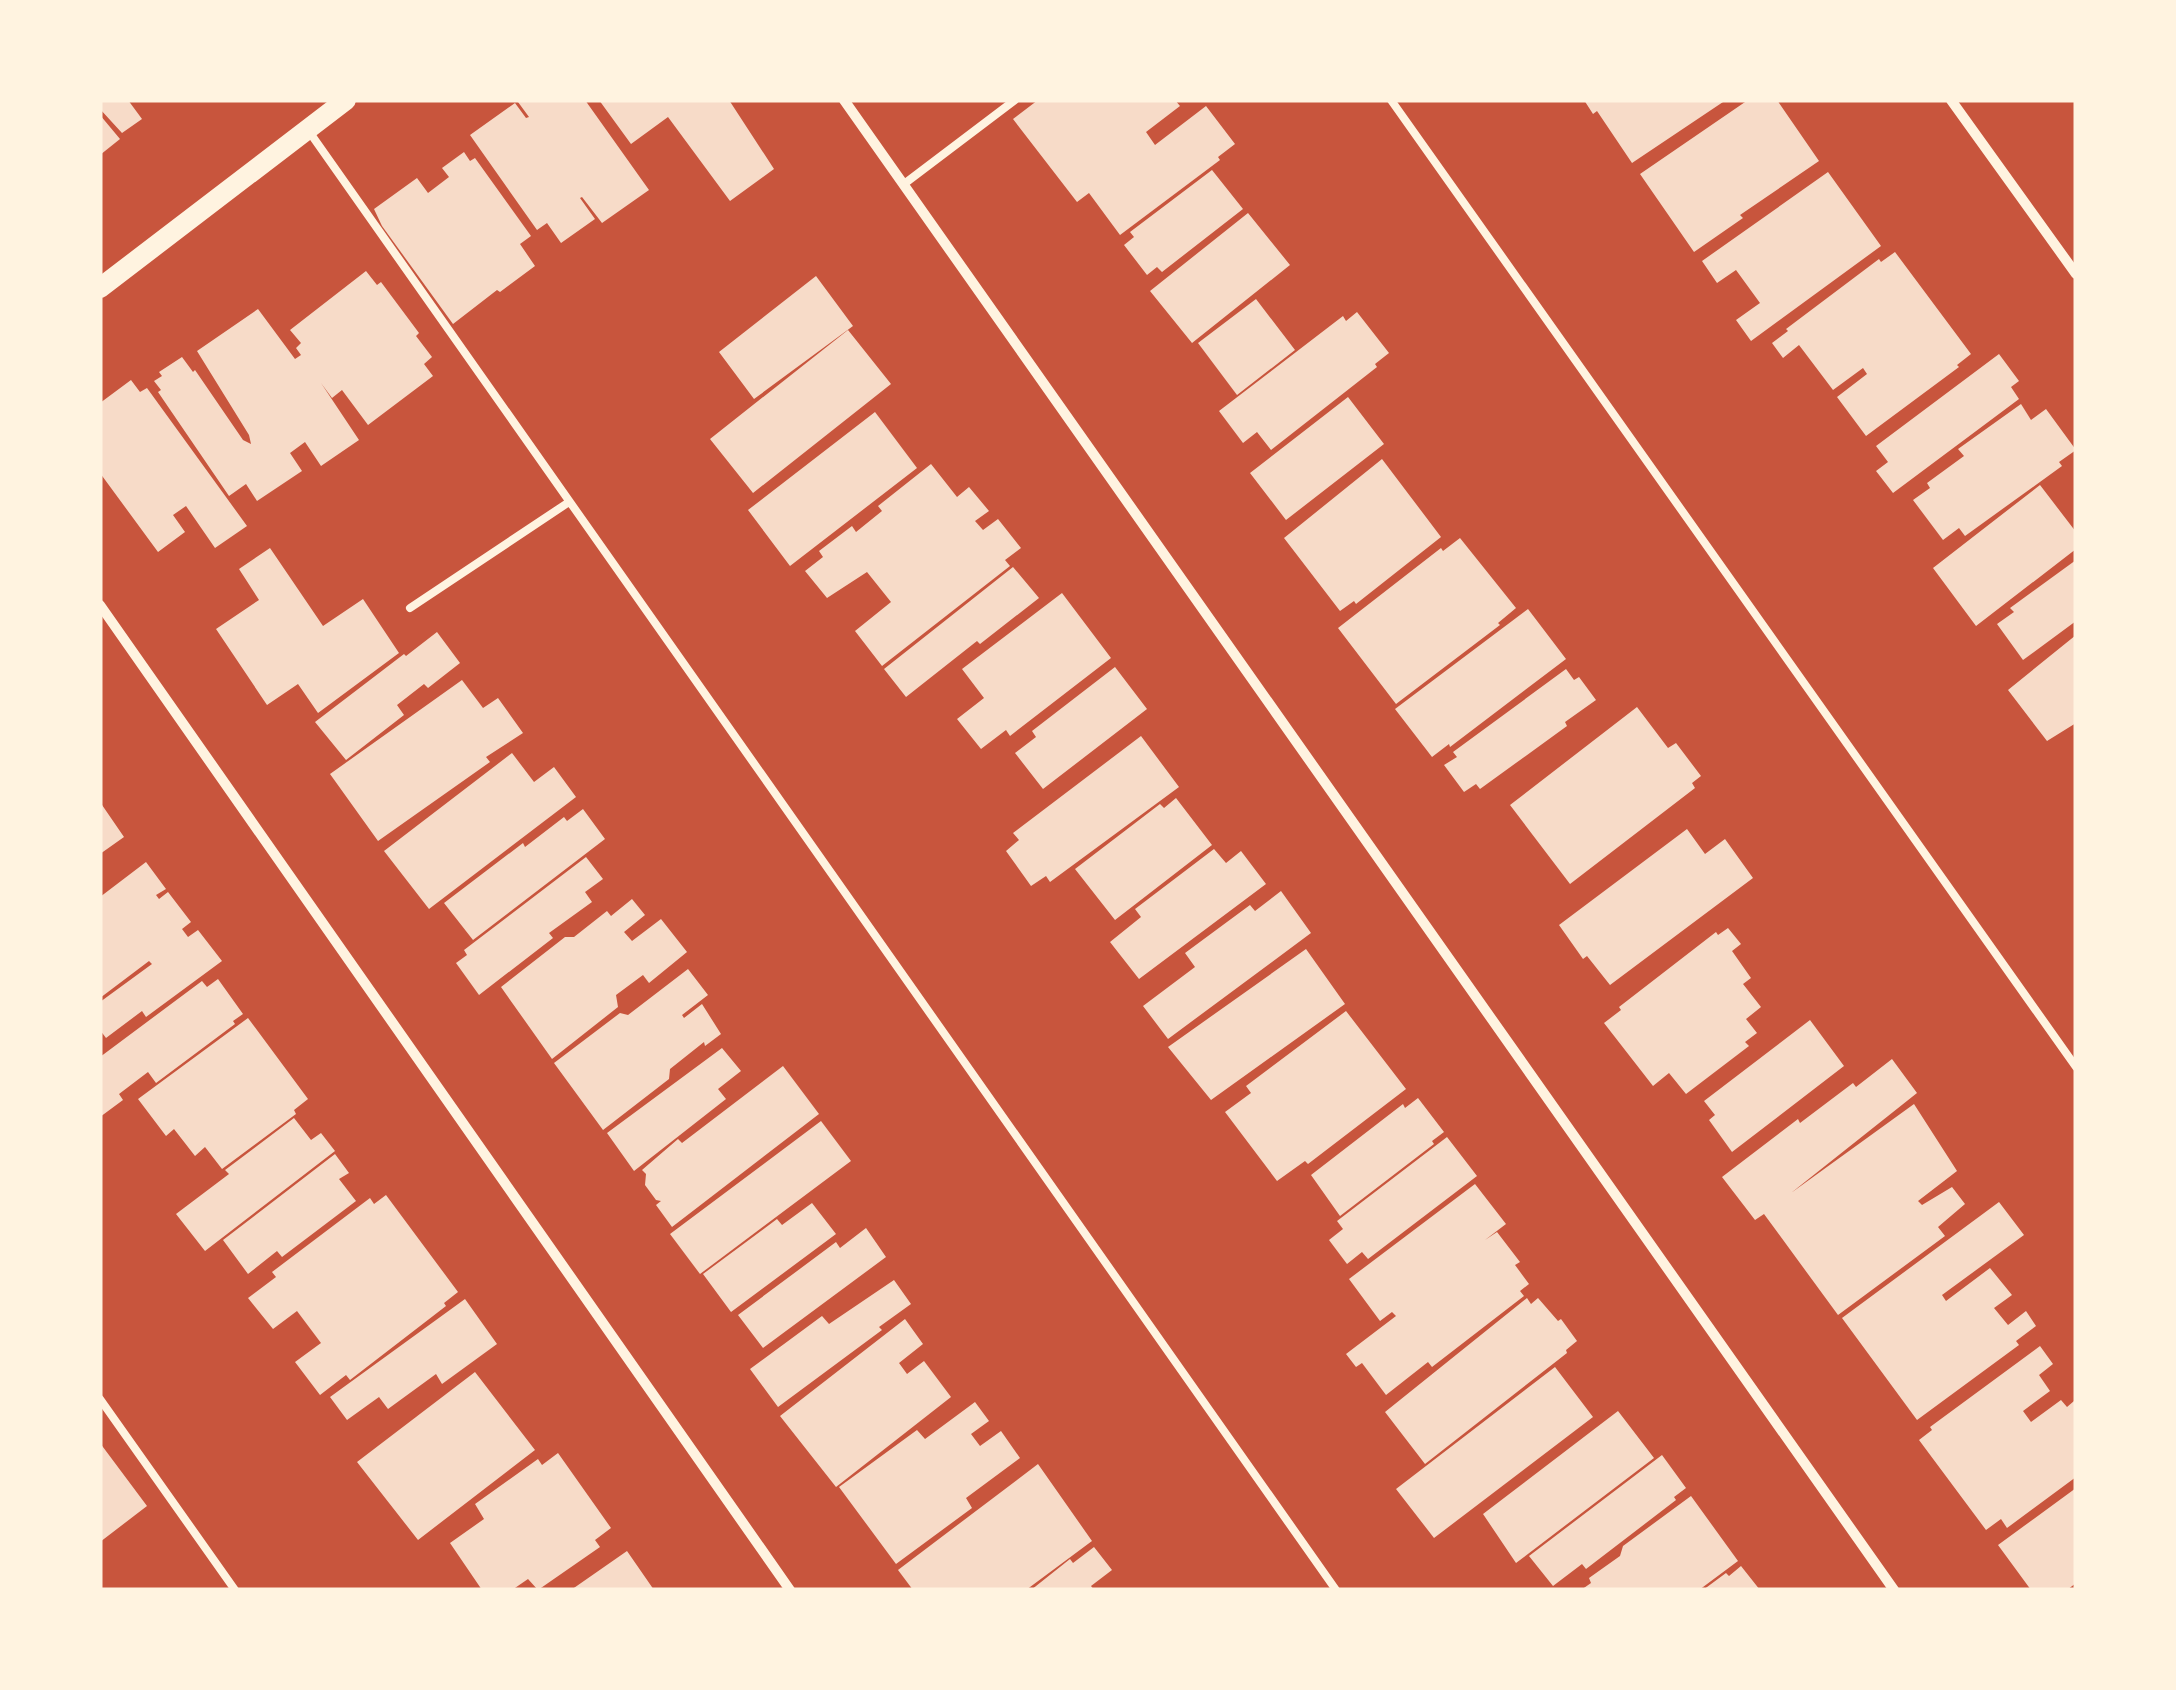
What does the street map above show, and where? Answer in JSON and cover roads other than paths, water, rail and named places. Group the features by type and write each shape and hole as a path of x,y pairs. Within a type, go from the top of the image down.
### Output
{"main road":[{"path":"100,288 346,100"}],"street":[{"path":"844,100 1894,1590"},
{"path":"1952,100 2076,274"},
{"path":"100,605 790,1590"}],"lane":[{"path":"904,184 1015,100"},
{"path":"1391,100 2076,1067"},
{"path":"308,130 1336,1590"},
{"path":"410,608 569,502"},
{"path":"100,1399 236,1590"}]}
